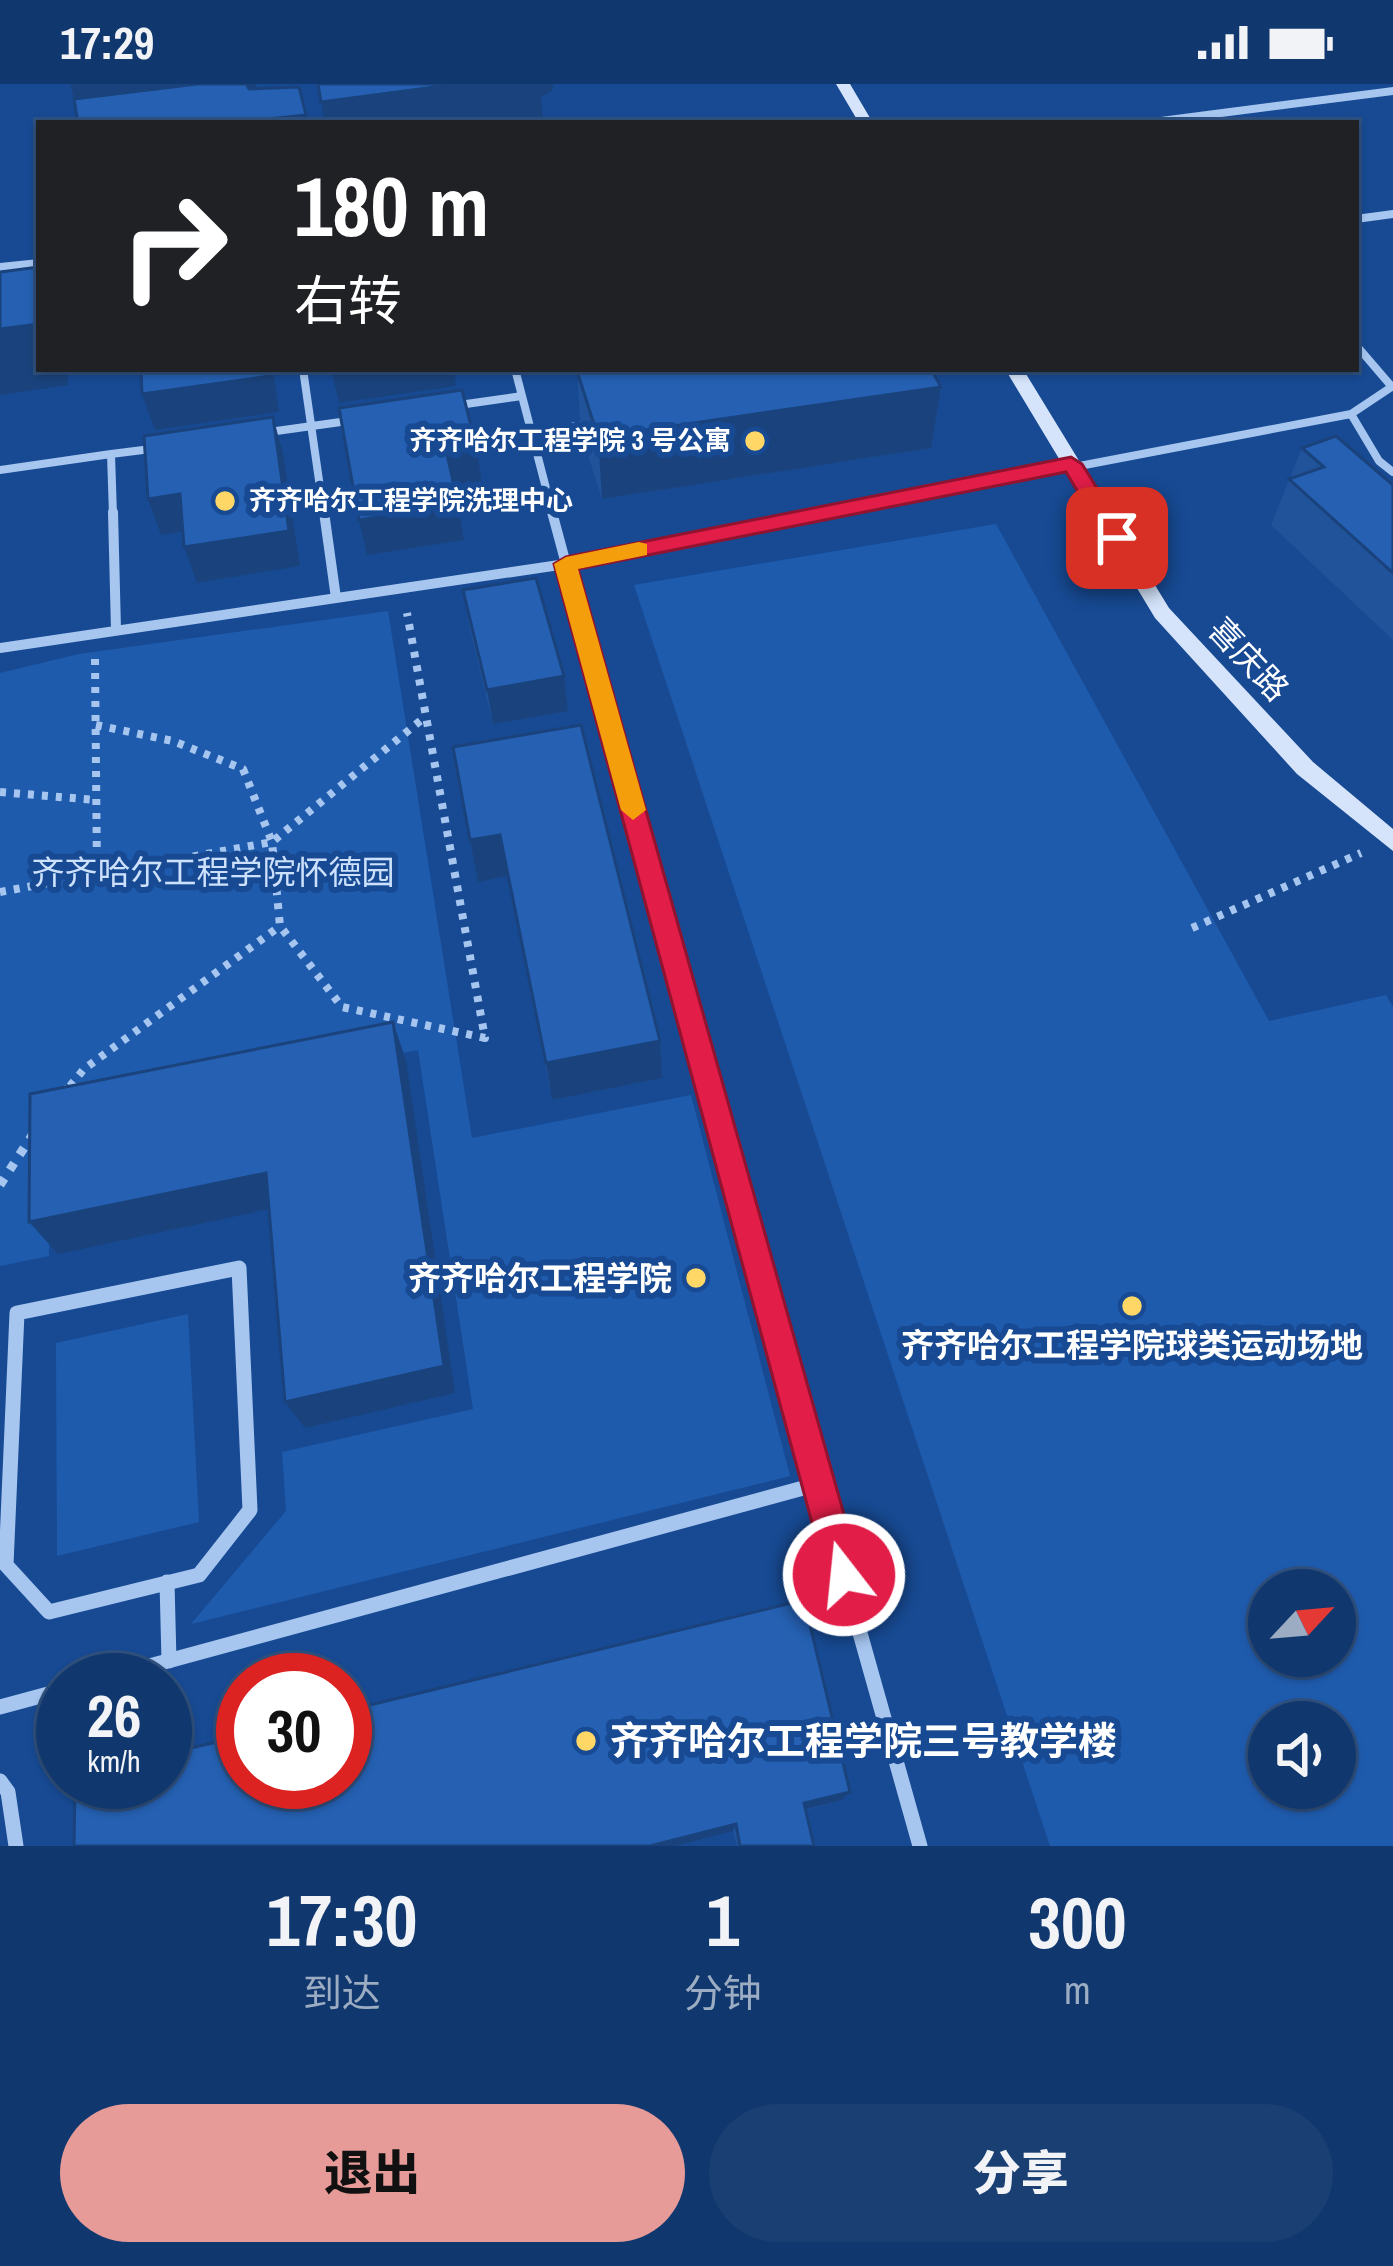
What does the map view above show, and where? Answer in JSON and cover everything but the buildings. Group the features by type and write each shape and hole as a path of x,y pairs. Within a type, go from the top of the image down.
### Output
{"main road":[{"path":"843,84 864,120"},
{"name":"喜庆路","path":"1016,372 1162,613 1383,845"}],"street":[{"path":"1167,120 1393,91"},
{"path":"1359,219 1393,214"},
{"path":"0,267 36,262"},
{"path":"0,648 566,564 1351,414 1392,387 1359,348"},
{"path":"303,372 336,598"},
{"path":"516,372 920,1846"},
{"path":"428,409 522,396"},
{"path":"1351,414 1379,460 1393,472"},
{"path":"244,436 358,419"},
{"path":"532,433 599,423"},
{"path":"0,470 178,445"},
{"path":"111,454 116,630"},
{"path":"239,1268 250,1510 200,1575 167,1582 49,1612 6,1565 17,1313 239,1268"},
{"path":"192,1655 818,1484"},
{"path":"167,1582 169,1653"},
{"path":"0,1707 36,1697"},
{"path":"0,1780 8,1792 16,1846"}],"path":[{"path":"96,725 173,741 243,769 272,842 280,926 342,1007 485,1038 402,588"},
{"path":"95,633 98,874"},
{"path":"0,892 272,842 425,717"},
{"path":"0,792 96,800"},
{"path":"1192,928 1383,845"},
{"path":"56,1104 84,1069 280,926"},
{"path":"0,1185 42,1122"}],"green space":[{"name":"齐齐哈尔工程学院球类运动场地","path":"996,524 1269,1021 1386,995 1393,1007 1393,1846 1050,1846 634,585"},
{"name":"齐齐哈尔工程学院怀德园","path":"388,611 472,1138 691,1095 790,1476 191,1624 286,1511 282,1452 473,1409 418,1050 50,1124 49,1256 0,1266 0,673 79,654"},
{"path":"188,1314 199,1522 57,1556 56,1343"}],"slow traffic":[{"path":"633,810 566,564 639,550"}],"place":[{"name":"齐齐哈尔工程学院 3 号公寓","path":"755,441"},
{"name":"齐齐哈尔工程学院洗理中心","path":"225,501"},
{"name":"齐齐哈尔工程学院","path":"696,1278"},
{"name":"齐齐哈尔工程学院球类运动场地","path":"1132,1306"},
{"name":"齐齐哈尔工程学院三号教学楼","path":"586,1741"}],"route":[{"path":"844,1575 566,564 1071,464 1117,538"}]}
